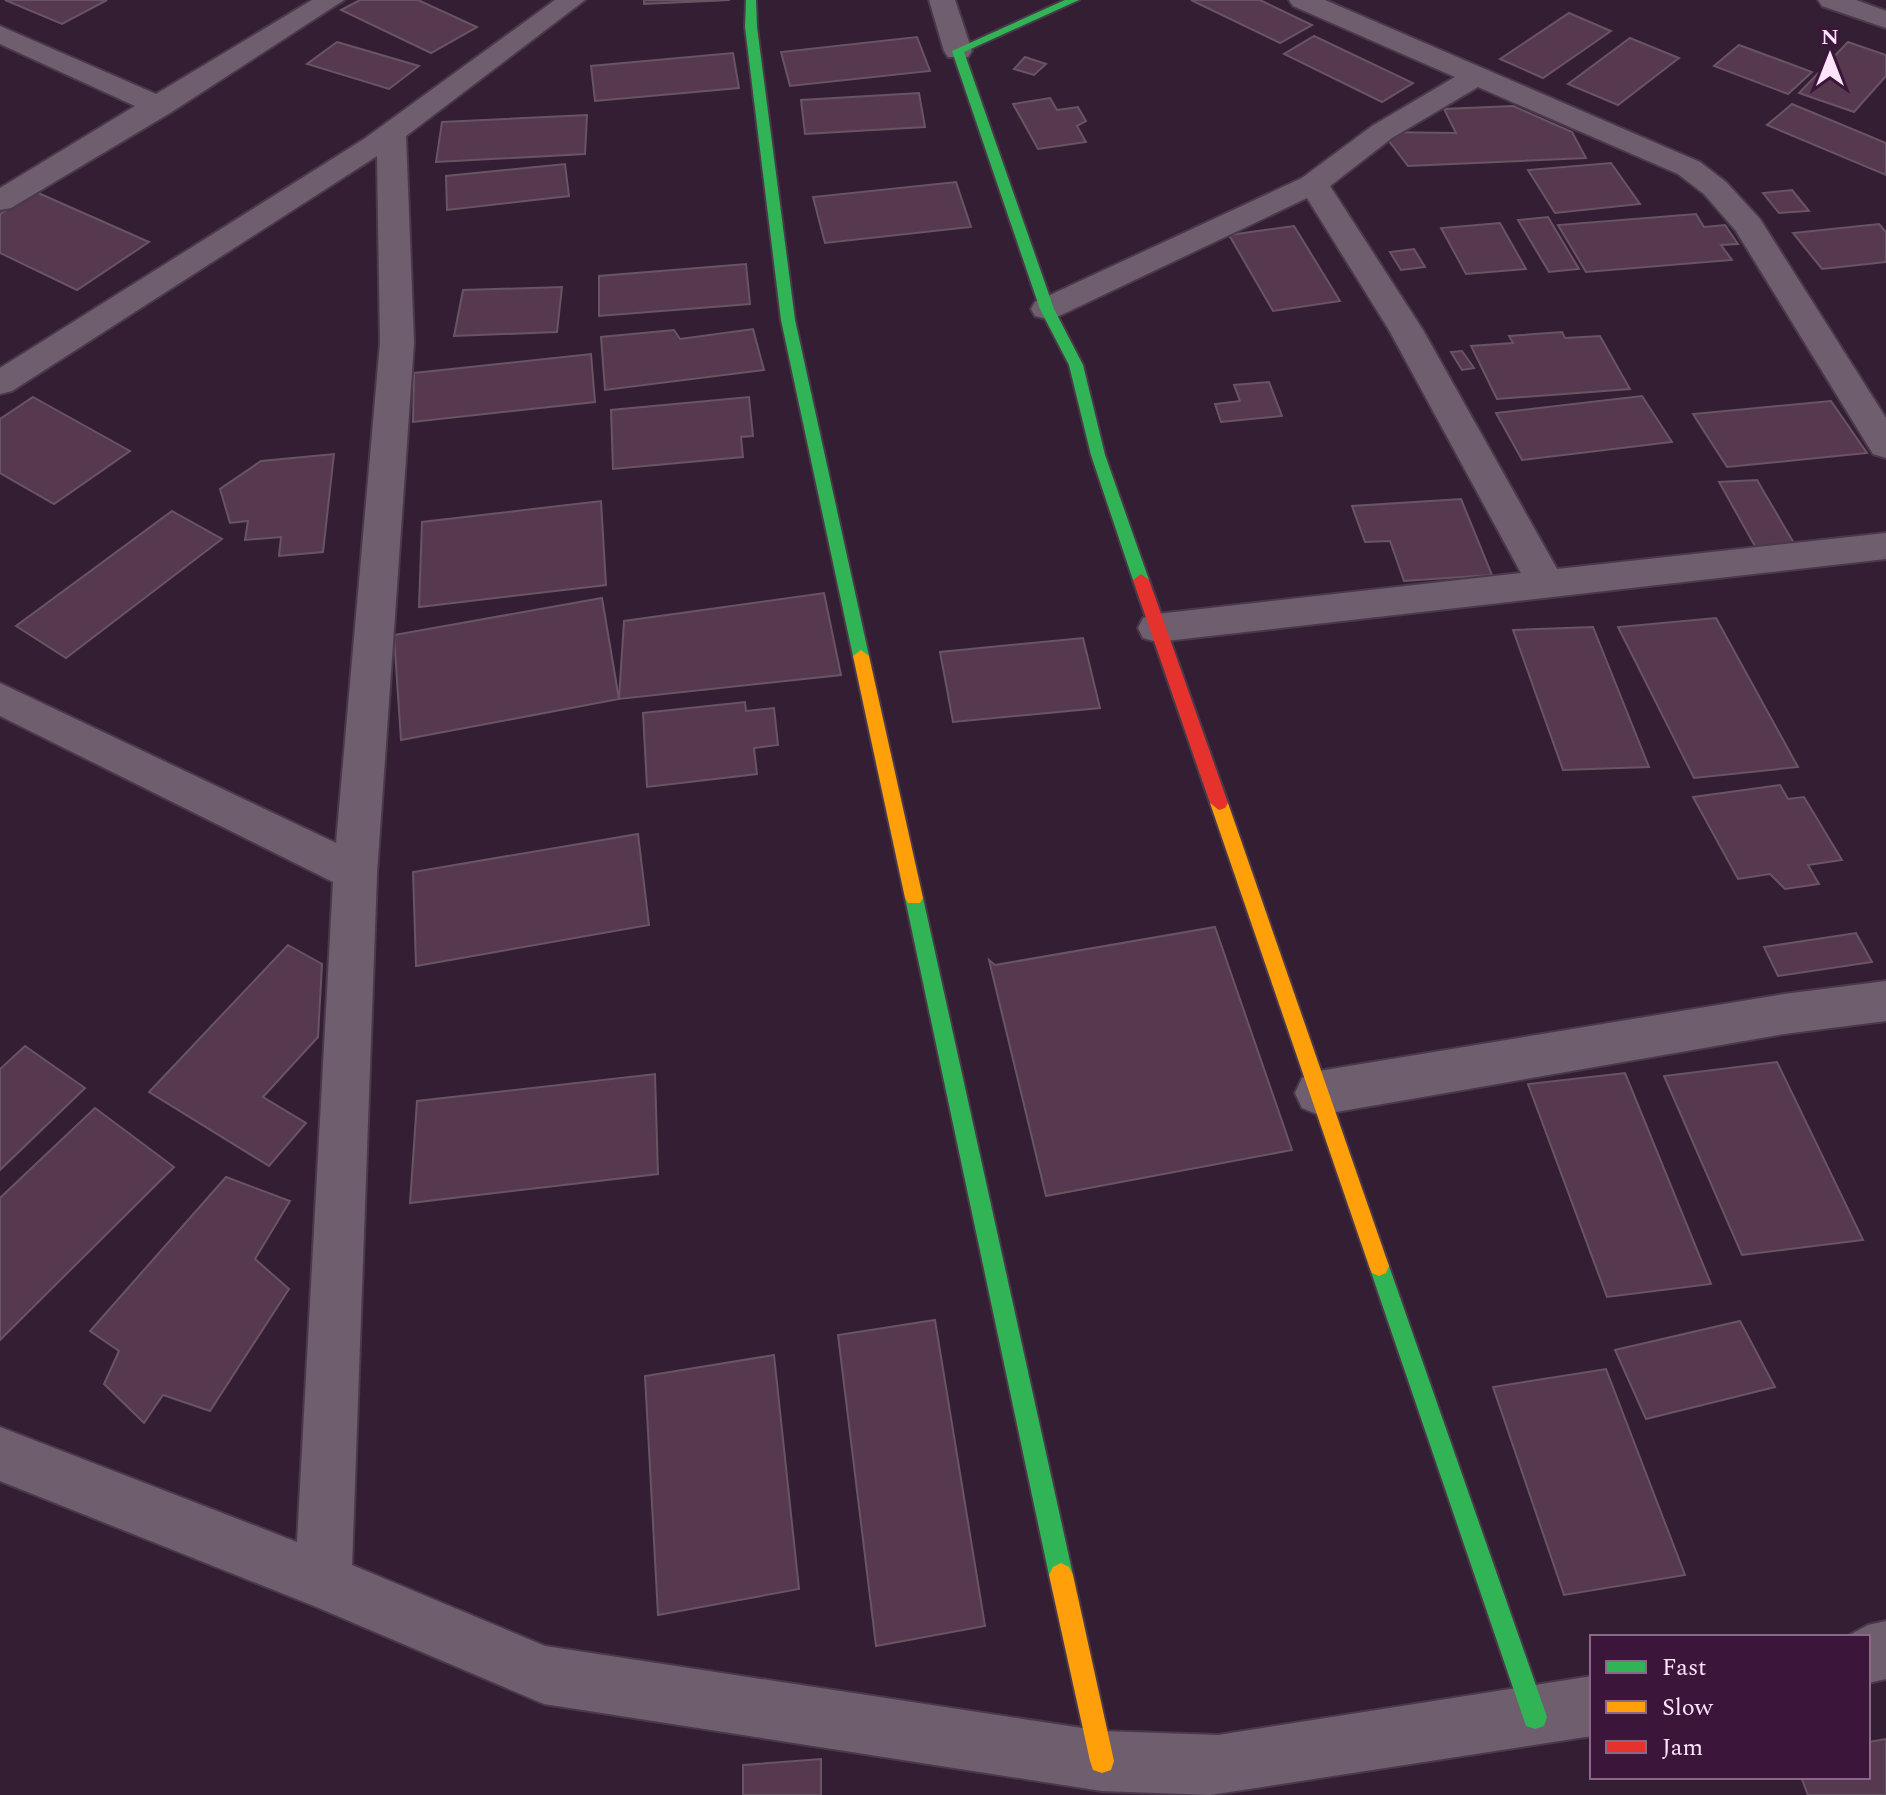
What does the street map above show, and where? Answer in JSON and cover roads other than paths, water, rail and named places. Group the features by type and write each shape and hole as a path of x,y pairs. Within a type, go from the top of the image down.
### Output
{"street":[{"path":"0,201 160,107 331,0"},
{"path":"0,383 391,132 572,0"},
{"path":"751,0 751,27 788,320 1102,1761"},
{"path":"942,0 1047,309 1076,365 1098,455 1535,1717"},
{"path":"958,51 1074,0"},
{"path":"1302,0 1689,168 1715,188 1749,226 1886,446"},
{"path":"1831,0 1886,20"},
{"path":"0,34 160,107"},
{"path":"1047,309 1256,214 1313,184 1382,132 1476,76"},
{"path":"323,1581 355,873 397,343 391,132"},
{"path":"1313,184 1406,330 1546,584"},
{"path":"1157,628 1886,546"},
{"path":"0,698 355,873"},
{"path":"1319,1093 1784,1014 1886,1001"},
{"path":"0,1454 323,1581 544,1675 1102,1761 1218,1765 1590,1706"}]}
